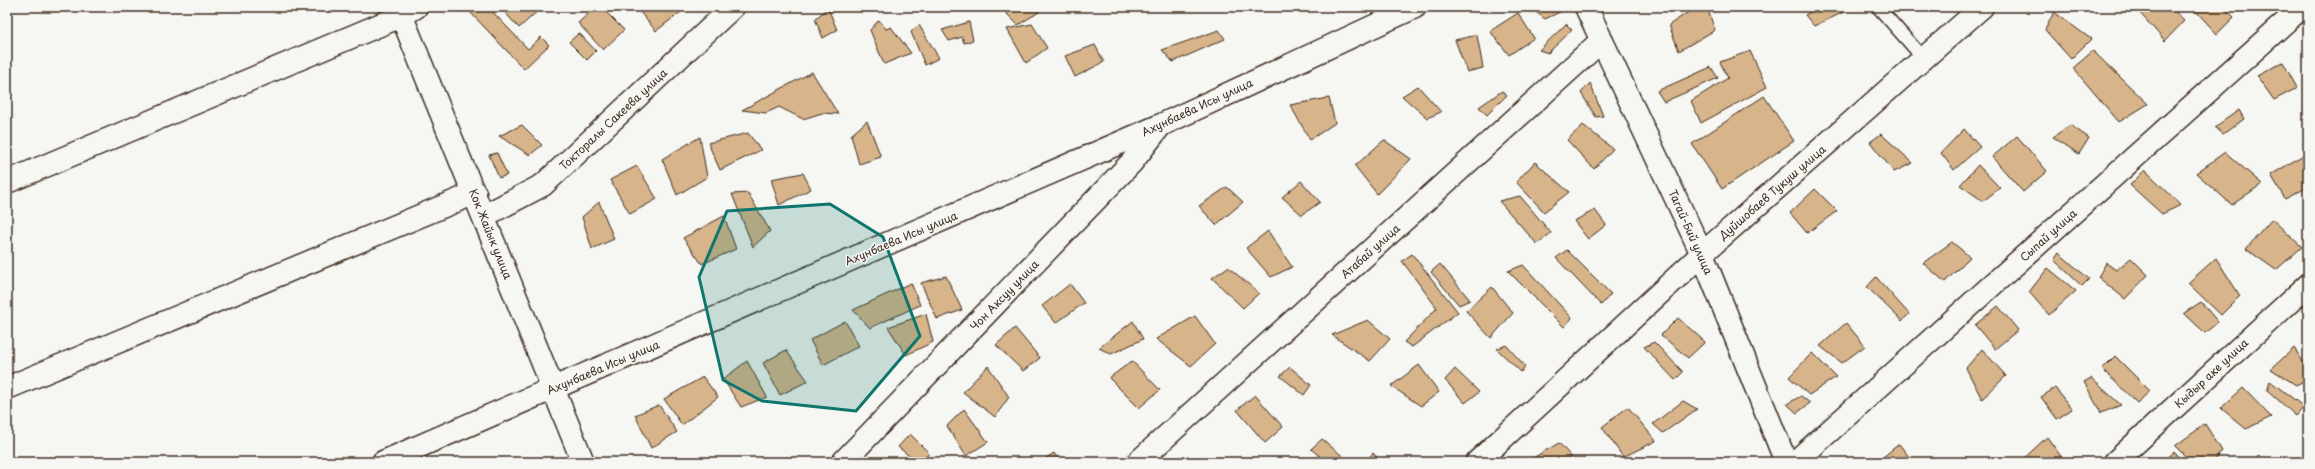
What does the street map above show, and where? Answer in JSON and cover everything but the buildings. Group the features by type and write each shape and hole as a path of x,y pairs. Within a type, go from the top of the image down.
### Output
{"street":[{"name":"Токторалы Сакеева улица","path":"484,216 543,185 733,7"},
{"name":"Ахунбаева Исы улица","path":"383,462 1161,125 1415,7"},
{"name":"Тагай-Бий улица","path":"1586,7 1702,254 1786,462"},
{"name":"Дуйшобаев Тукуш улица","path":"1477,462 1702,254 1982,7"},
{"name":"Кок Жайык улица","path":"405,10 484,216 584,462"},
{"path":"7,182 405,10"},
{"name":"Сыпай улица","path":"1795,462 2303,14"},
{"name":"Атабай улица","path":"1138,462 1601,41"},
{"name":"Чон Аксуу улица","path":"843,462 1132,162 1161,125"},
{"path":"7,388 475,193"},
{"name":"Кыдыр аке улица","path":"2115,462 2308,285"}],"lane":[{"path":"1878,7 1924,59"}],"highlighted area":[{"path":"830,204 883,237 920,336 856,411 762,401 723,380 699,277 727,211"}]}
